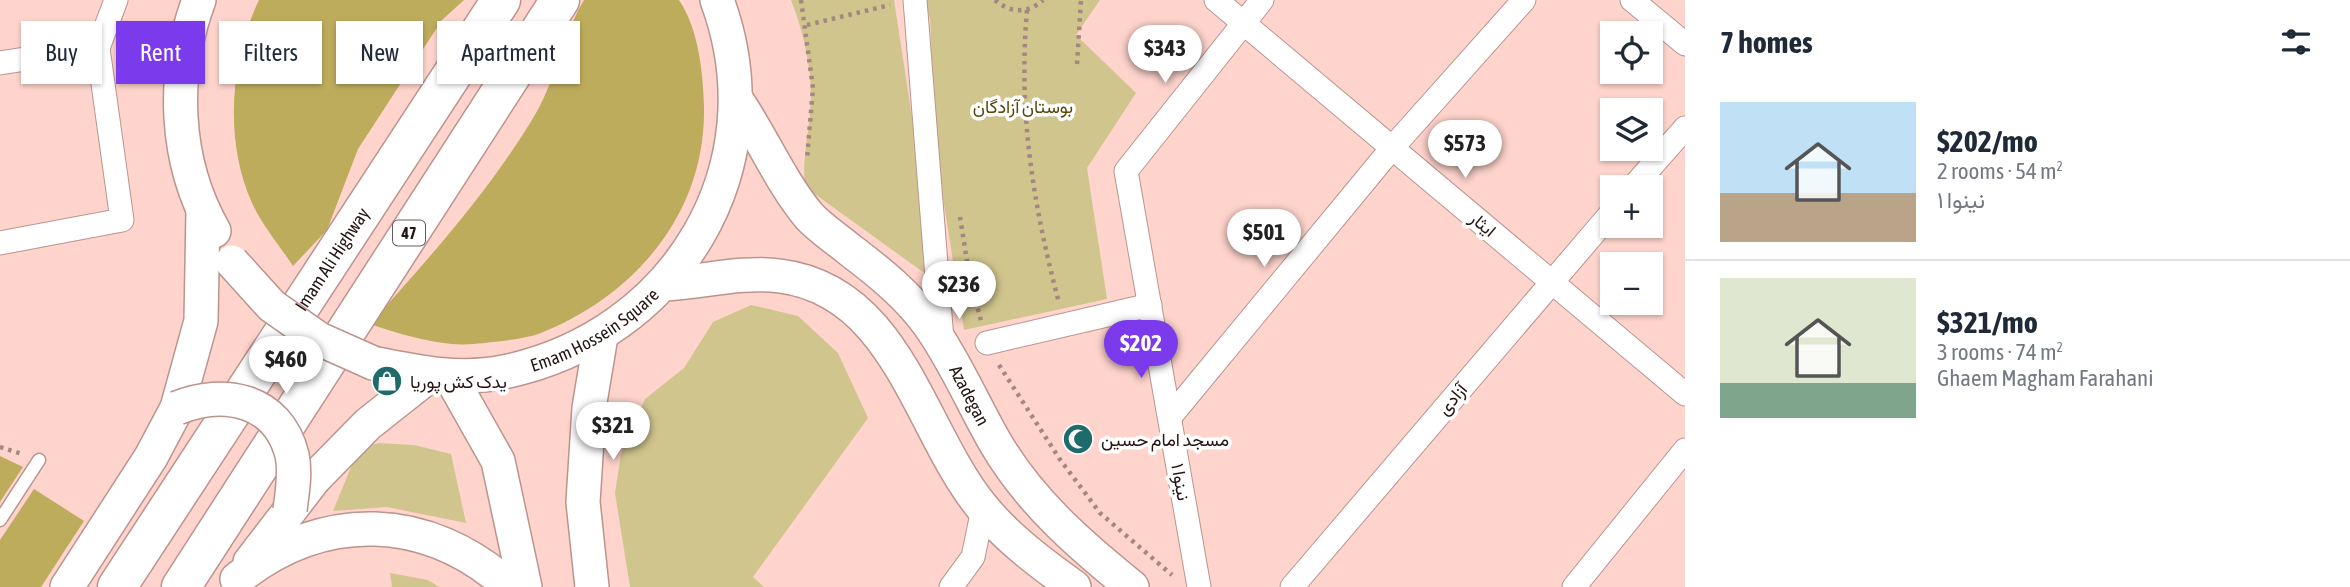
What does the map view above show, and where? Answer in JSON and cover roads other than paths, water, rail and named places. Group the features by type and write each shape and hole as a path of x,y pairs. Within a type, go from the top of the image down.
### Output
{"highway":[{"name":"Imam Ali Highway","path":"117,587 501,0"},
{"name":"47","path":"181,587 561,0"}],"main road":[{"name":"Emam Hossein Square","path":"198,0 189,25 181,72 180,119 188,166 203,211 232,262 281,312 319,340 373,363 440,375 502,372 554,359 601,336 634,312 664,284 694,244 717,198 731,150 736,100 729,33 717,0"},
{"name":"Azadegan","path":"736,100 756,129 788,190 811,218 906,298 943,346 996,443 1034,497 1078,544 1132,587"},
{"path":"67,587 151,457 177,408 201,321 203,211"},
{"path":"664,284 704,282 737,276 780,275 818,285 836,296 871,328 899,361 928,411 943,446 983,509 1015,540 1074,587"},
{"path":"592,587 583,502 589,408 601,336"},
{"path":"235,583 314,479 368,424 440,375 467,402 498,461 525,587"},
{"path":"177,408 200,399 223,397 247,403 267,415 282,433 292,456 294,480 289,510"},
{"path":"235,583 255,565 296,543 331,533 369,528 420,535 446,544 470,556 510,587"}],"street":[{"path":"102,37 116,0"},
{"name":"ایثار","path":"1216,0 1685,394"},
{"path":"1243,23 1262,0"},
{"path":"1170,417 1392,148 1524,0"},
{"path":"1632,0 1685,44"},
{"path":"907,2 943,346"},
{"name":"نینوا ۱","path":"1199,587 1126,171 1243,23"},
{"path":"0,64 21,61"},
{"path":"0,243 122,220 102,77"},
{"path":"1644,175 1685,128"},
{"name":"آزادی","path":"1292,587 1600,226"},
{"path":"987,343 1150,305"},
{"path":"1574,587 1685,450"},
{"path":"951,587 973,557 983,509"}],"lane":[{"path":"0,520 39,460"}],"place":[{"name":"یدک کش پوریا","path":"387,381"},
{"name":"مسجد امام حسین","path":"1078,439"}],"park label":[{"name":"بوستان آزادگان","path":"1023,106"}]}
